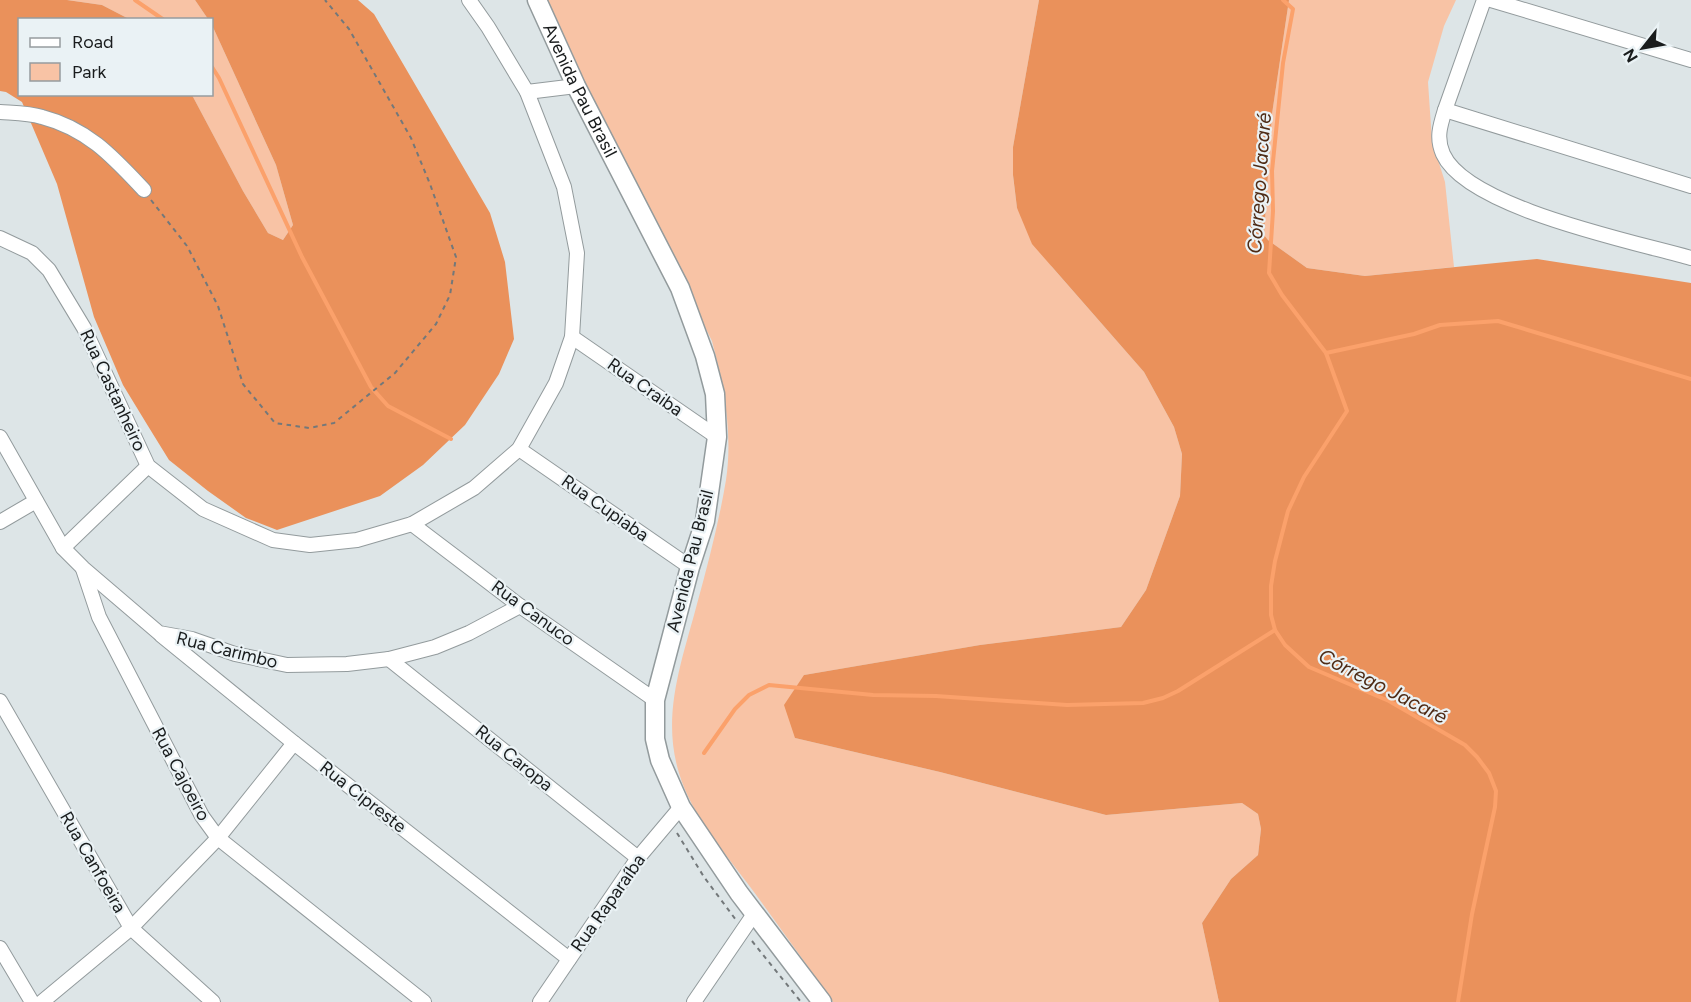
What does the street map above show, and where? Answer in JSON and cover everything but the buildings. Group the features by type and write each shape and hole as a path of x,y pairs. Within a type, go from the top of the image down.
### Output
{"main road":[{"name":"Avenida Pau Brasil","path":"537,0 576,86 680,288 705,356 715,394 717,437 705,521 690,567 655,700 655,739 660,760 676,814 822,1002"}],"street":[{"name":"Rua Castanheiro","path":"0,238 32,253 49,270 84,328 148,466 203,509 273,540 310,545 357,540 412,524 474,488 519,449 556,382 572,337 577,253 564,187 527,92 469,0"},
{"path":"1484,0 1444,110 1438,136 1444,156 1459,174 1495,197 1535,215 1691,258"},
{"path":"1491,0 1691,60"},
{"path":"527,92 576,86"},
{"path":"1444,110 1691,186"},
{"path":"0,112 41,117 84,133 111,155 144,190"},
{"name":"Rua Craiba","path":"572,337 717,437"},
{"path":"0,437 63,548 148,466"},
{"name":"Rua Cupiaba","path":"519,449 690,567"},
{"path":"0,522 36,501"},
{"name":"Rua Canuco","path":"412,524 520,606 655,700"},
{"name":"Rua Carimbo","path":"63,548 159,633 192,639 235,654 287,665 347,664 389,658 435,647 469,633 520,606"},
{"name":"Rua Cajoeiro","path":"83,568 99,617 202,816 218,838 424,1002"},
{"name":"Rua Cipreste","path":"159,633 569,959"},
{"name":"Rua Caropa","path":"389,658 638,858"},
{"name":"Rua Canfoeira","path":"0,701 131,928 213,1002"},
{"path":"42,1002 131,928 218,838 294,742"},
{"name":"Rua Raparaíba","path":"540,1002 638,858 676,814"},
{"path":"694,1002 754,914"},
{"path":"0,948 32,1002"}],"path":[{"path":"144,190 187,246 218,306 243,384 275,423 309,428 334,423 395,373 436,324 450,295 456,257 411,138 349,29 325,0"},
{"path":"676,814 704,877 801,1002"}],"green space":[{"path":"67,0 195,0 207,18 127,18 102,5"},
{"path":"541,0 1039,0 1013,147 1013,176 1017,208 1052,267 1144,372 1174,427 1182,454 1180,496 1146,590 1121,627 980,645 804,675 795,738 940,772 1106,815 1242,803 1258,814 1261,829 1258,855 1231,879 1202,923 1219,1002 833,1002 709,832 692,804 679,773 672,730 680,667 713,543 726,480 728,427 720,376 712,341"},
{"path":"1289,0 1456,0 1444,26 1428,82 1432,141 1445,182 1454,267 1365,276 1307,268 1264,235 1272,114"},
{"path":"213,27 276,165 293,225 283,240 268,233 193,96 213,96"}],"shaded area":[{"path":"0,0 67,0 102,5 127,18 18,18 18,96 193,96 268,233 283,240 293,225 276,165 213,27 213,18 207,18 195,0 358,0 374,14 490,213 505,262 514,339 499,374 465,425 423,465 380,496 277,530 246,518 169,460 123,385 94,317 57,184 22,102 0,91"},
{"path":"1039,0 1289,0 1272,114 1264,235 1307,268 1365,276 1537,259 1691,283 1691,1002 1219,1002 1202,923 1231,879 1258,855 1261,829 1258,814 1242,803 1106,815 940,772 795,738 784,705 804,675 980,645 1121,627 1146,590 1180,496 1182,454 1174,427 1144,372 1032,244 1017,208 1013,175 1013,147"}],"waterway":[{"path":"135,0 161,18"},
{"name":"Córrego Jacaré","path":"1283,0 1293,9 1283,63 1272,171 1273,211 1269,273 1282,295 1326,353 1347,411 1304,477 1288,511 1275,561 1271,586 1271,615 1275,630 1285,645 1309,667 1389,701 1465,745 1489,773 1496,791 1495,807 1472,914 1458,1002"},
{"path":"213,69 302,257 371,387 388,406 451,439"},
{"path":"1326,353 1414,334 1440,325 1498,321 1691,379"},
{"path":"704,753 735,709 749,695 769,685 873,695 936,696 1067,705 1143,703 1178,691 1275,630"}]}
